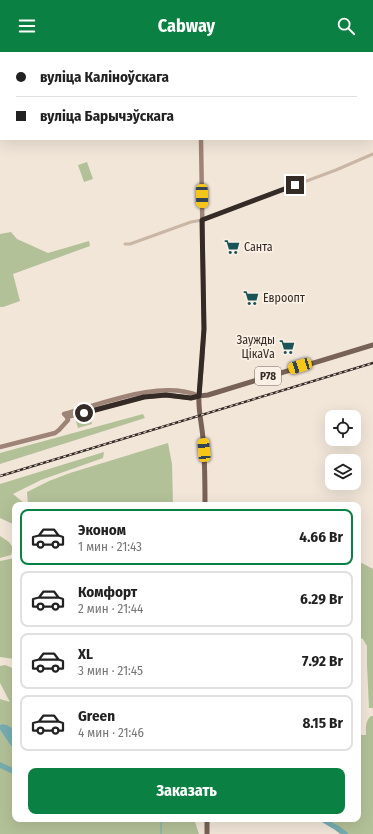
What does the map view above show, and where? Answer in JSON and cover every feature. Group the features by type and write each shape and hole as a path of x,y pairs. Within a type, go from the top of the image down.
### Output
{"main road":[{"path":"201,140 204,329 198,410 202,427 204,450 206,502"},
{"name":"Р78","path":"199,396 373,345"},
{"path":"0,447 55,433 64,426 68,420 66,416 131,394 175,391 199,396"},
{"path":"207,822 207,834"}],"street":[{"path":"124,244 130,244 191,222 202,220 336,170 373,154"}],"green space":[{"path":"87,162 93,179 84,182 78,165"},
{"path":"11,232 17,239 48,253 89,241 90,246 13,274 20,301 0,307 0,234"},
{"path":"143,414 145,418 0,464 0,453"},
{"path":"90,417 92,424 78,428 76,421"},
{"path":"168,443 172,464 173,502 28,502 27,492 70,473"},
{"path":"104,452 103,458 41,480 13,494 23,502 12,502 12,524 0,518 0,484"},
{"path":"0,536 9,542 12,546 12,552 11,555 0,558"},
{"path":"12,559 12,659 0,657 0,561"},
{"path":"361,563 373,569 373,708 369,708 367,646 361,638"},
{"path":"5,665 12,668 12,729 2,724 0,725 0,699 10,702 0,683 0,666"},
{"path":"373,716 373,834 348,834 333,822 361,822 361,735 366,735 366,727 369,718"},
{"path":"0,730 12,748 12,822 195,822 199,834 0,834"}],"water":[{"path":"0,725 7,725 12,728 12,748 0,730"}],"waterway":[{"path":"0,765 12,771"},
{"path":"161,822 161,834"},
{"path":"327,822 345,834"}],"railway":[{"path":"0,476 373,363"}],"place":[{"name":"Санта","path":"232,247"},
{"name":"Евроопт","path":"251,298"},
{"name":"Заужды ЦікаVа","path":"287,347"}],"route":[{"path":"84,413 144,397 166,395 194,398 199,396 204,329 202,220 295,185"}]}
